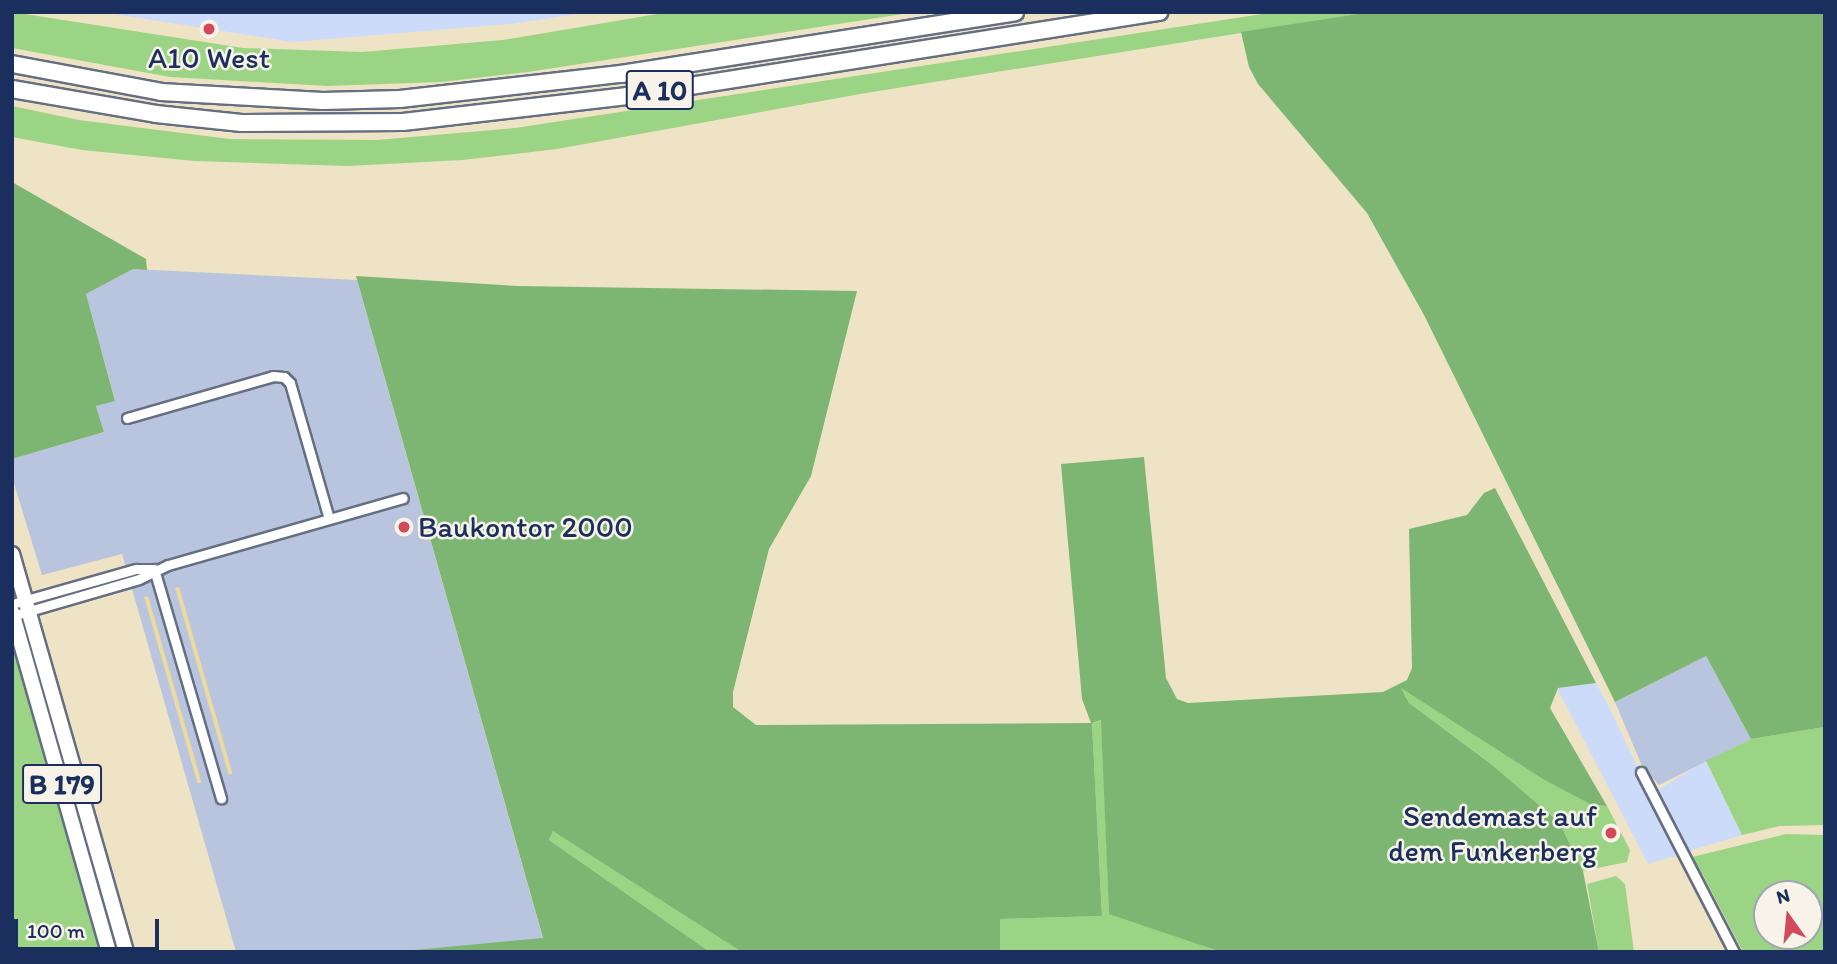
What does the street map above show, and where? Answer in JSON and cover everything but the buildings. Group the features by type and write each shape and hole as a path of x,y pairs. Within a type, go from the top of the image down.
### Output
{"highway":[{"name":"A 10","path":"12,64 174,93 323,101 400,99 621,74 1015,12"},
{"name":"A 10","path":"12,89 143,112 242,123 403,122 614,97 1159,12"}],"main road":[{"name":"B 179","path":"12,554 17,610 109,952"},
{"name":"B 179","path":"17,610 126,952"}],"street":[{"path":"127,418 273,376 284,377 290,383 329,519"},
{"path":"17,610 139,579 154,569 403,498"},
{"path":"154,569 221,798"},
{"path":"1641,772 1734,952"}],"shaded area":[{"path":"100,12 590,12 511,24 293,42"},
{"path":"133,269 357,280 543,939 393,952 236,952 122,554 42,575 12,477 12,459 104,432 96,406 115,400 86,294"},
{"path":"1706,656 1751,739 1659,785 1642,766 1615,702"},
{"path":"1596,683 1679,855 1648,864 1557,688"},
{"path":"1706,761 1742,835 1685,852 1656,791"}],"green space":[{"path":"12,12 243,48 362,52 503,40 669,12 916,12 528,72 441,82 327,86 170,77 12,48"},
{"path":"1276,12 1371,12 866,93 557,149 463,160 348,166 194,161 82,150 12,137 12,106 79,120 230,139 377,140 515,128"},
{"path":"1371,12 1825,12 1825,727 1751,739 1706,656 1615,702 1424,315 1367,213 1258,84 1249,67 1241,32"},
{"path":"12,182 146,259 147,270 133,269 86,294 115,401 96,406 104,432 12,459"},
{"path":"356,276 517,286 857,291 811,476 769,549 733,692 733,707 756,725 1091,723 1082,699 1061,464 1144,457 1166,678 1177,699 1188,703 1383,692 1407,680 1412,668 1409,529 1467,515 1484,493 1495,488 1596,683 1558,688 1550,708 1607,806 1592,805 1543,779 1401,688 1409,703 1491,764 1559,822 1583,871 1599,952 1221,952 1109,914 1101,720 1092,723 1102,916 1000,919 1000,952 742,952 553,831 549,840 710,952 393,952 543,938"},
{"path":"12,637 103,952 12,952"},
{"path":"1400,686 1592,805 1607,806 1630,850 1627,862 1583,871 1559,822 1491,764 1409,703"},
{"path":"1102,720 1109,913 1221,952 1000,952 1000,919 1102,916 1092,723"},
{"path":"1825,727 1825,825 1780,826 1742,835 1706,761 1751,739"},
{"path":"552,831 561,833 742,952 710,952 549,840"},
{"path":"1786,834 1825,835 1825,952 1743,952 1703,875 1691,864 1692,857"},
{"path":"1616,876 1625,884 1634,952 1599,952 1587,884"}],"sand":[{"path":"179,587 232,773 229,775 175,588"},
{"path":"148,596 201,782 198,784 144,597"}],"place":[{"name":"A10 West","path":"209,29"},
{"name":"Baukontor 2000","path":"404,527"},
{"name":"Sendemast auf dem Funkerberg","path":"1611,833"}]}
